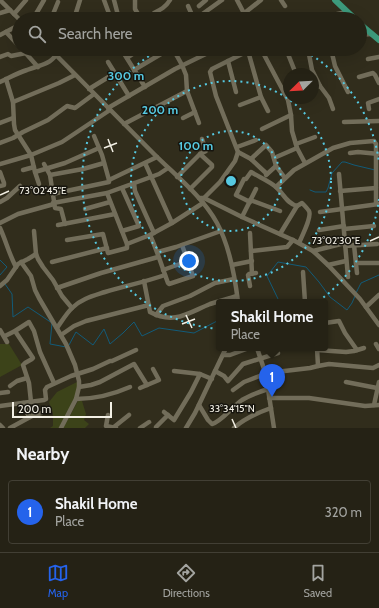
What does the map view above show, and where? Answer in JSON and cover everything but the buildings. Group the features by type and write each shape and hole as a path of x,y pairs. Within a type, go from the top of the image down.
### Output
{"main road":[{"path":"335,0 348,12"},
{"path":"367,30 379,40"}],"street":[{"path":"0,0 12,12"},
{"path":"0,14 12,12 26,0"},
{"path":"38,12 44,0"},
{"path":"76,12 80,0"},
{"path":"104,0 108,12"},
{"path":"114,0 117,12"},
{"path":"135,0 136,12"},
{"path":"156,12 168,4 170,0"},
{"path":"199,6 206,0"},
{"path":"206,12 222,0"},
{"path":"237,0 244,12"},
{"path":"246,12 261,0"},
{"path":"281,0 285,6"},
{"path":"53,12 58,2"},
{"path":"188,6 191,12"},
{"path":"0,35 12,29"},
{"path":"6,32 12,38"},
{"path":"367,34 371,34"},
{"path":"0,57 7,54 12,56"},
{"path":"29,56 38,67"},
{"path":"0,82 26,70 46,64 55,56"},
{"path":"62,56 75,75 202,200 221,231 232,265 238,299"},
{"path":"130,56 127,58 145,87"},
{"path":"134,70 158,56"},
{"path":"177,56 186,75 187,90 199,123"},
{"path":"0,164 31,155 62,142 129,96 182,65 201,56"},
{"path":"238,56 212,68 210,72 216,96 238,149 267,174"},
{"path":"251,56 261,97 268,111"},
{"path":"265,56 283,87"},
{"path":"289,56 294,68"},
{"path":"309,56 312,70 320,86 329,98 332,109"},
{"path":"333,56 335,66 348,92"},
{"path":"368,59 379,58"},
{"path":"228,61 236,92"},
{"path":"108,62 129,96"},
{"path":"89,89 115,73"},
{"path":"359,77 373,73 376,74 379,83"},
{"path":"13,102 75,75"},
{"path":"6,79 13,102 14,124 18,135 31,155 39,184"},
{"path":"124,124 187,90"},
{"path":"0,142 48,120 68,106 75,108 94,94"},
{"path":"240,105 261,97"},
{"path":"369,109 369,102 379,99"},
{"path":"290,104 292,131 296,146 305,163"},
{"path":"183,118 195,112"},
{"path":"262,129 291,115"},
{"path":"0,123 13,118"},
{"path":"344,122 379,121"},
{"path":"94,136 109,180"},
{"path":"274,158 315,136"},
{"path":"177,177 200,154 206,151 202,139"},
{"path":"127,244 152,234 172,223 202,200 220,182 235,161 238,149 256,140"},
{"path":"276,187 292,171 333,148 350,143 374,141 376,144 377,154 375,168 377,204 320,212"},
{"path":"251,159 266,145 272,152 276,166 285,178"},
{"path":"23,170 66,163 99,148"},
{"path":"350,152 377,154"},
{"path":"190,189 212,167 212,165 200,154"},
{"path":"52,194 109,182 109,180 157,157"},
{"path":"50,175 83,169 104,163"},
{"path":"145,163 172,223"},
{"path":"46,166 50,175 55,208 61,209 65,224"},
{"path":"262,179 276,166"},
{"path":"0,223 18,214 54,204 107,193 159,174 168,168"},
{"path":"0,172 4,185 0,186"},
{"path":"280,211 250,201 236,194 244,179 246,179 251,172 276,187 288,202 297,206"},
{"path":"339,174 348,277"},
{"path":"134,184 135,191 152,234 169,284 193,276 182,245"},
{"path":"0,202 7,198 20,186"},
{"path":"122,188 139,225 122,231"},
{"path":"340,191 376,188"},
{"path":"242,217 256,189"},
{"path":"67,240 103,234 108,253 127,248 127,244 107,193"},
{"path":"202,200 298,242 313,251 360,298 379,325"},
{"path":"85,208 110,202"},
{"path":"280,234 297,206 302,203 308,209 309,214 306,228 298,242"},
{"path":"58,225 115,214"},
{"path":"318,230 374,226"},
{"path":"1,231 16,267"},
{"path":"34,231 36,254 62,296 72,308"},
{"path":"57,288 221,231"},
{"path":"250,233 254,274 248,275 250,286"},
{"path":"251,251 286,248 289,247 293,240"},
{"path":"313,251 345,244 377,244"},
{"path":"354,245 357,273"},
{"path":"52,262 107,248"},
{"path":"0,286 7,280 20,262 36,254"},
{"path":"163,270 188,261"},
{"path":"232,265 252,261"},
{"path":"328,265 346,261"},
{"path":"20,262 31,276 35,290 66,344 75,365 79,387 76,399 62,428"},
{"path":"356,264 379,263"},
{"path":"303,272 305,299"},
{"path":"57,328 72,308 90,297 165,275"},
{"path":"156,315 163,306 190,296 215,283 234,279"},
{"path":"144,281 150,312 156,315 164,317 182,317 216,302"},
{"path":"227,299 237,296"},
{"path":"366,307 379,296"},
{"path":"61,335 74,326 86,321 149,305"},
{"path":"328,323 339,321 345,333 357,350"},
{"path":"5,336 29,322 34,331 40,352 54,383"},
{"path":"0,330 5,336 7,342"},
{"path":"15,331 33,358 24,364 30,402"},
{"path":"376,344 379,349"},
{"path":"328,350 346,352 364,348"},
{"path":"0,406 44,400 46,399 45,390 54,383 93,369 136,350"},
{"path":"186,428 199,405 225,351"},
{"path":"223,355 230,355 241,351"},
{"path":"257,351 265,373 274,428"},
{"path":"317,351 318,366"},
{"path":"215,371 229,381 241,365 278,353"},
{"path":"79,387 100,382 134,364 147,385"},
{"path":"233,390 242,383 265,373 310,368 328,364 372,368 379,365"},
{"path":"140,388 159,380 153,369"},
{"path":"174,372 200,374 212,379"},
{"path":"156,428 166,414 173,420 175,419 200,374"},
{"path":"10,386 17,381 27,378"},
{"path":"346,382 377,388"},
{"path":"270,398 308,398 365,406 377,405 377,388 379,382"},
{"path":"76,399 85,399 121,391 130,387"},
{"path":"199,405 212,424 219,421 228,411 243,399 268,389"},
{"path":"0,393 8,392"},
{"path":"23,403 30,417"},
{"path":"234,428 249,416 271,408"},
{"path":"10,428 41,412"},
{"path":"108,415 106,426 115,428 130,415"},
{"path":"140,428 149,422"},
{"path":"0,425 3,428"}],"green space":[{"path":"0,344 9,344 22,365 0,377"},
{"path":"79,381 76,396 60,428 50,428 53,426 53,413 49,402 57,392"},
{"path":"78,401 82,401 86,414 84,420 89,424 85,428 63,428"}],"waterway":[{"path":"310,190 315,192 326,192 332,173 342,162 375,170"},
{"path":"0,260 7,267 0,275"},
{"path":"278,299 267,276 278,262 306,267 330,297 347,310 355,296"},
{"path":"356,293 361,283 379,275"},
{"path":"5,284 12,294 13,317 28,307 52,323 50,344 66,347"},
{"path":"69,345 76,332 93,345 104,329 110,344 134,322 142,336 159,328 194,333 216,322"}],"place":[{"name":"Shakil Home","path":"272,397"}]}
